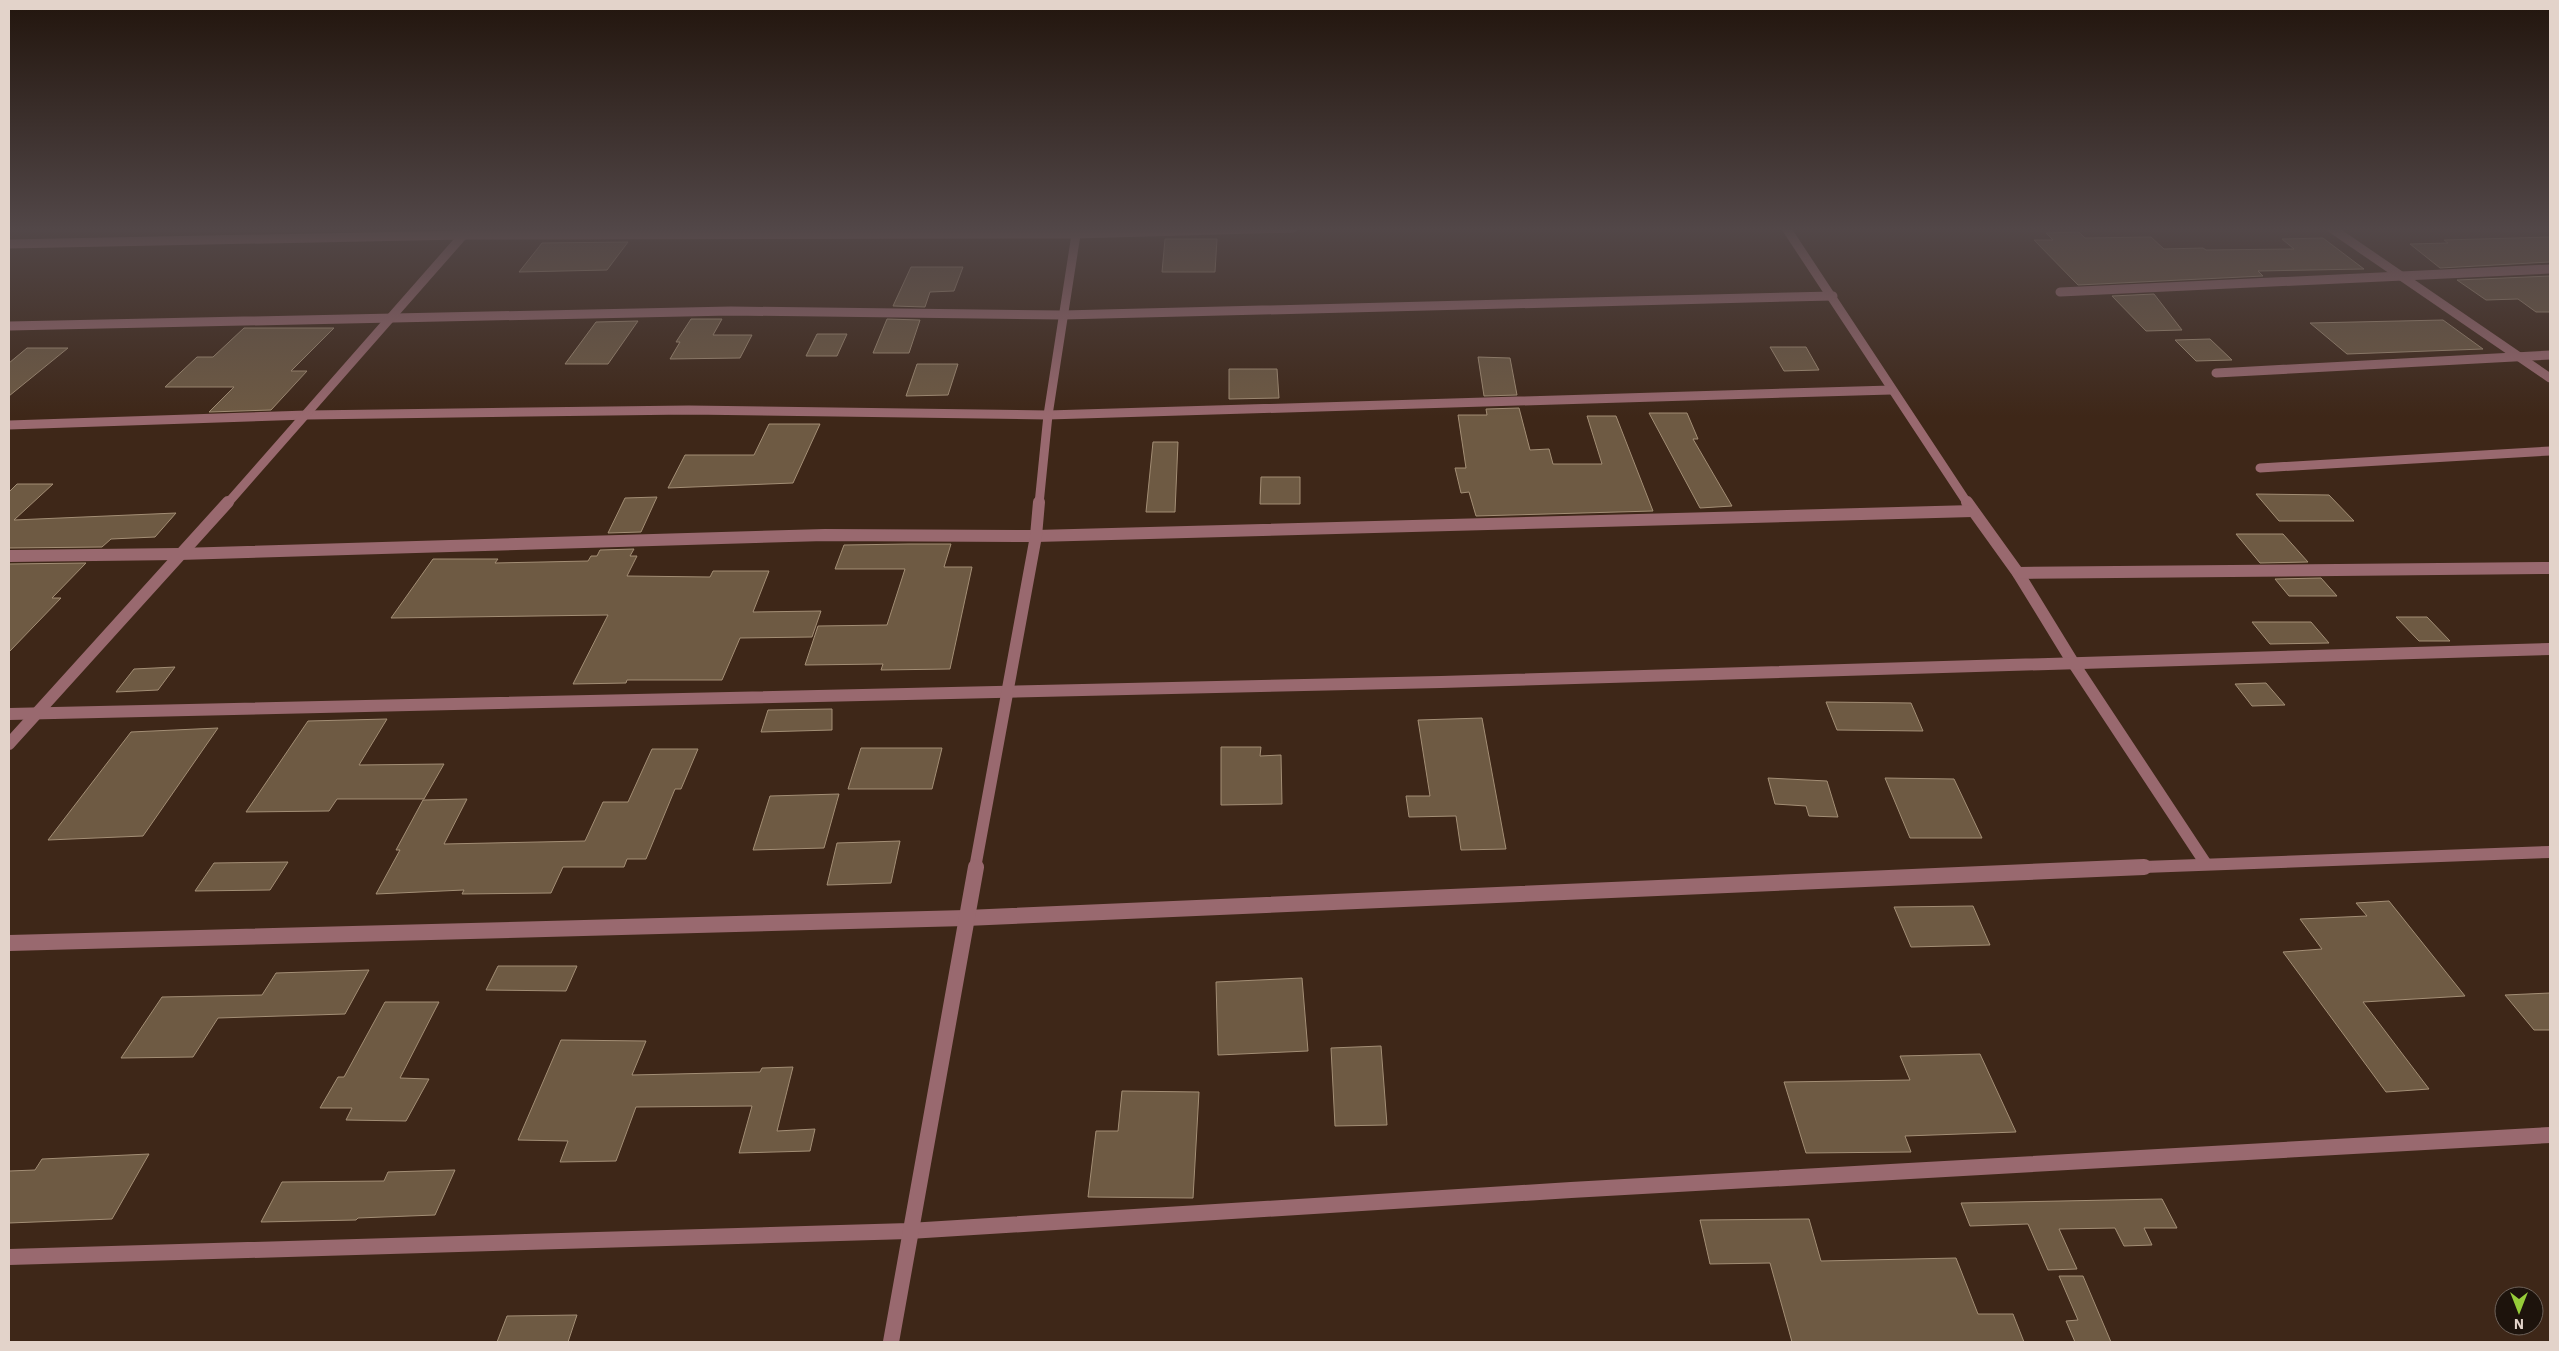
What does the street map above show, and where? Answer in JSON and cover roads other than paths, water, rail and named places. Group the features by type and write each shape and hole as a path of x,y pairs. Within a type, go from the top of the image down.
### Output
{"street":[{"path":"9,744 179,554 307,415 415,291"},
{"path":"891,1342 909,1231 1036,536 1048,415 1067,291"},
{"path":"1830,291 1891,390 1973,511 2018,573 2072,661 2206,864"},
{"path":"2060,292 2080,291"},
{"path":"2423,291 2550,378"},
{"path":"9,326 732,311 1063,316 1833,296"},
{"path":"2216,373 2550,355"},
{"path":"9,425 307,415 689,410 1048,415 1891,390"},
{"path":"2260,468 2550,451"},
{"path":"9,556 179,554 825,535 1036,536 1973,511"},
{"path":"2018,573 2550,568"},
{"path":"9,714 1441,682 2072,661 2550,649"},
{"path":"9,943 966,918 2206,864 2550,852"},
{"path":"9,1257 909,1231 1611,1187 2550,1135"}]}
